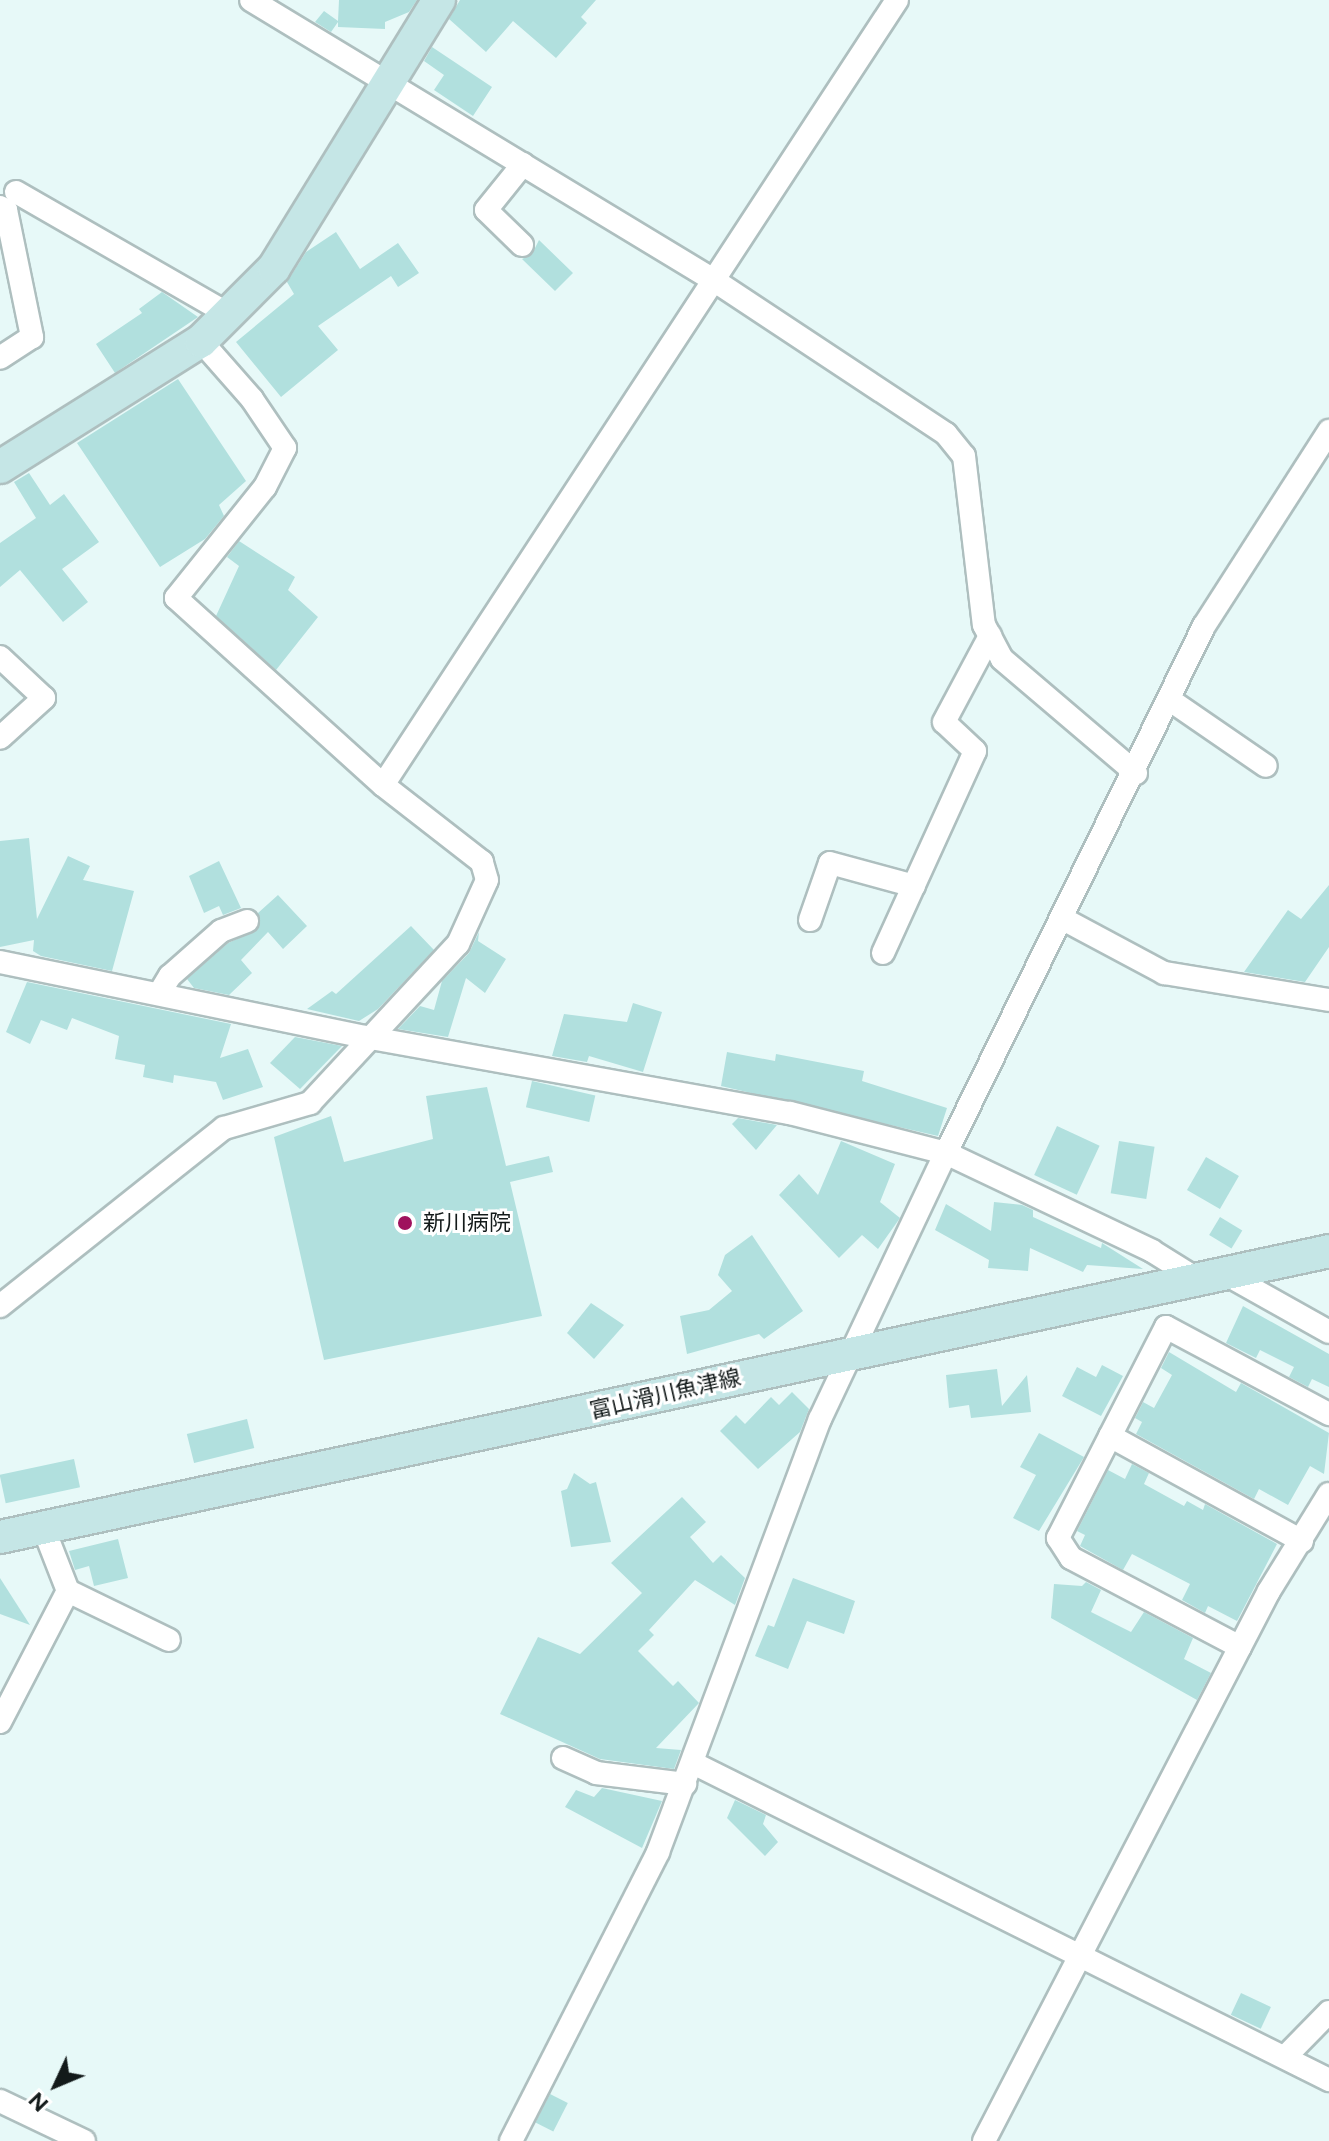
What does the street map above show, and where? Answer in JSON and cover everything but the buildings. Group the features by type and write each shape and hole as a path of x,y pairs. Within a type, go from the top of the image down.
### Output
{"main road":[{"path":"0,467 201,341 274,268 439,0"},
{"name":"富山滑川魚津線","path":"0,1537 524,1427 855,1350 1329,1251"}],"street":[{"path":"251,0 715,281 946,434 964,456 984,625 1002,659 1136,773"},
{"path":"383,785 897,0"},
{"path":"522,245 486,210 523,164"},
{"path":"0,358 32,337 6,210 8,199 228,314"},
{"path":"0,1306 224,1128 310,1103 366,1037 458,944 487,880 482,862 383,785 176,598 265,487 285,448 252,399 201,341"},
{"path":"511,2141 637,1895 689,1773 820,1419 946,1153 1136,773 1204,626 1329,431"},
{"path":"883,953 975,751 944,722 990,636"},
{"path":"0,657 44,698 0,738"},
{"path":"1170,700 1266,766"},
{"path":"810,920 830,863 914,886"},
{"path":"1063,919 1164,973 1329,1000"},
{"path":"159,994 170,976 221,931 247,921"},
{"path":"0,962 366,1037 790,1113 946,1153 1329,1332"},
{"path":"1240,1647 1071,1558 1058,1538 1166,1327 1329,1414"},
{"path":"1110,1436 1302,1541"},
{"path":"984,2141 1240,1647 1329,1494"},
{"path":"43,1527 68,1591 169,1640"},
{"path":"0,1722 68,1591"},
{"path":"563,1758 596,1773 689,1773 1081,1954 1329,2080"},
{"path":"1285,2057 1329,2012"},
{"path":"0,2101 84,2141"}],"place":[{"name":"新川病院","path":"405,1223"}]}
